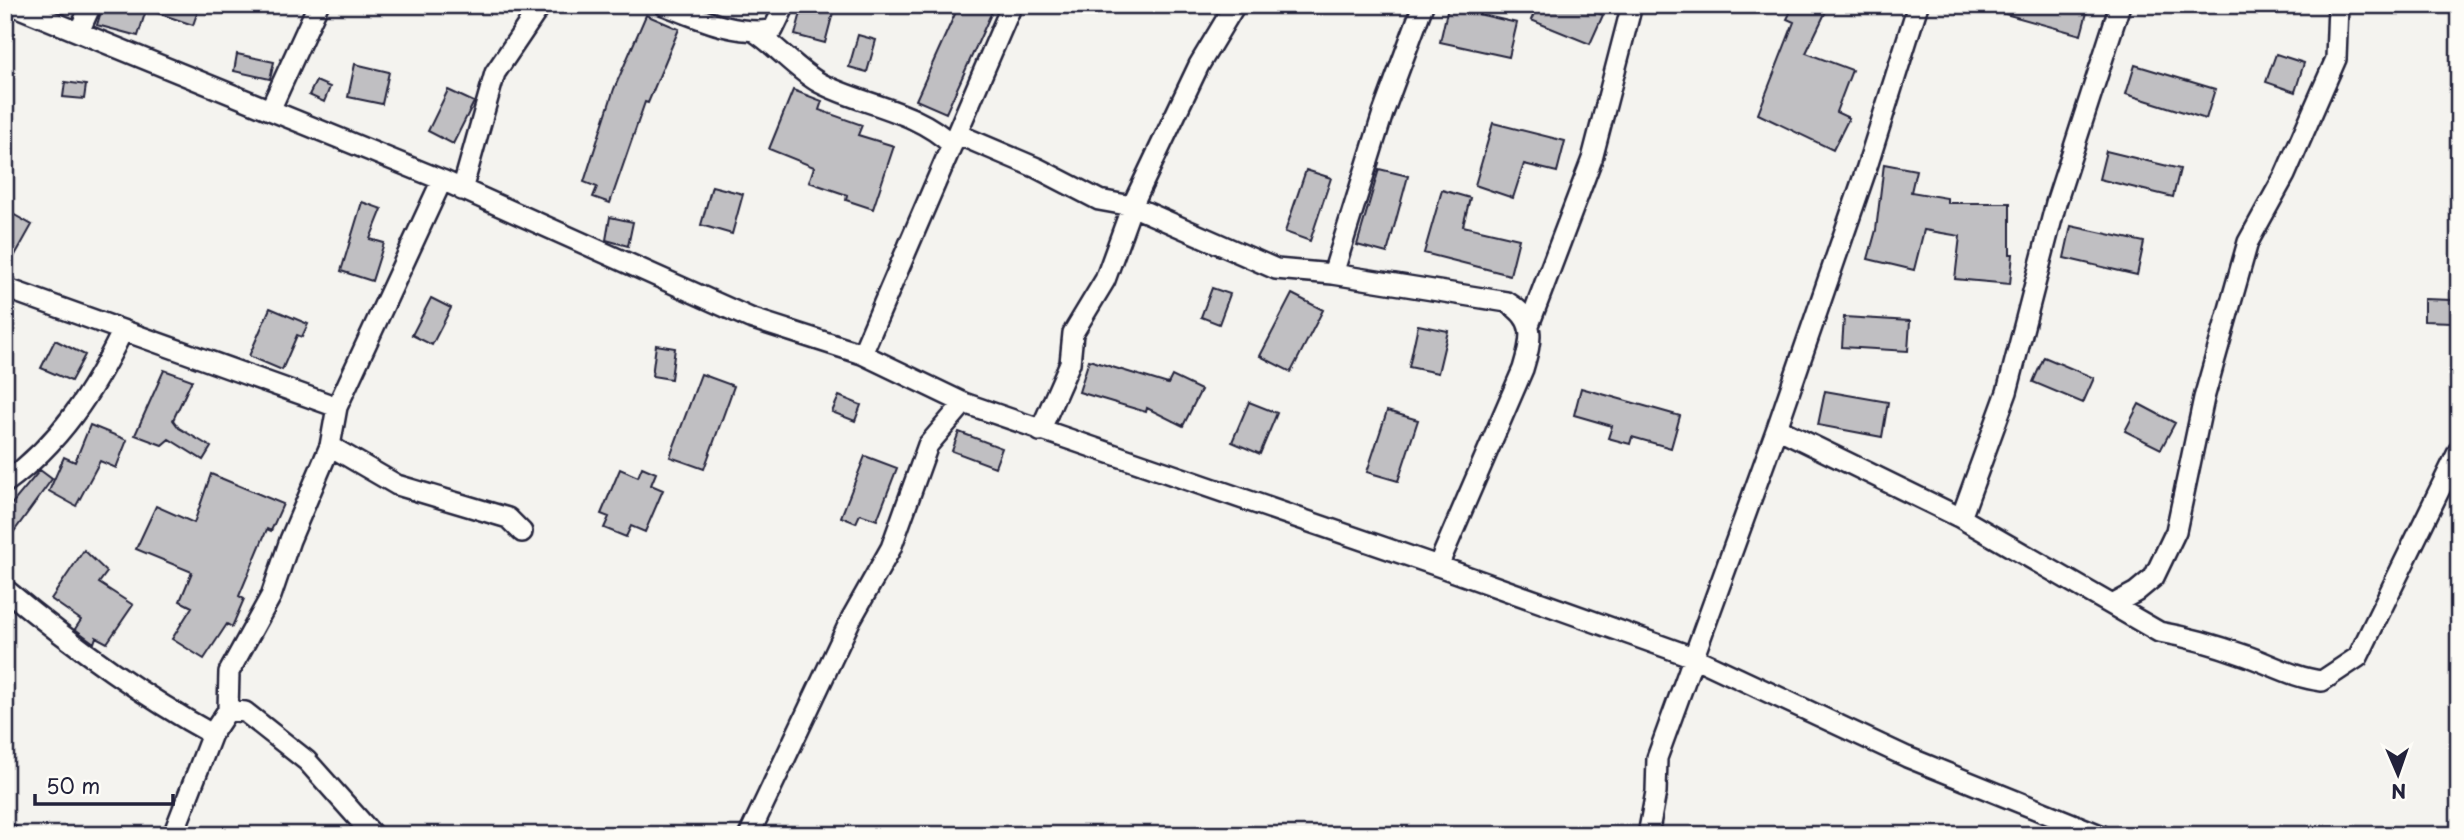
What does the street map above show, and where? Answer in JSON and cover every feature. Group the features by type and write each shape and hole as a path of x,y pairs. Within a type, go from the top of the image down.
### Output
{"street":[{"path":"12,5 442,180 750,318 862,354 964,403 1693,657 1907,757 2100,835"},
{"path":"79,32 91,5"},
{"path":"270,110 318,5"},
{"path":"462,190 495,74 541,5"},
{"path":"664,5 729,30 755,32 773,30 785,5"},
{"path":"862,354 1012,5"},
{"path":"1040,430 1069,363 1073,333 1105,279 1132,206 1199,65 1235,5"},
{"path":"1333,274 1383,113 1423,5"},
{"path":"1438,566 1523,369 1530,345 1530,325 1592,159 1632,5"},
{"path":"1648,835 1657,792 1657,758 1777,428 1866,170 1918,5"},
{"path":"1961,519 2003,404 2056,203 2120,5"},
{"path":"2114,604 2136,592 2154,577 2176,531 2204,398 2248,242 2285,175 2336,59 2338,5"},
{"path":"755,32 820,83 908,118 942,135 1037,168 1099,200 1132,206 1276,269 1333,274 1507,302 1520,310 1530,325"},
{"path":"173,835 212,734 228,710 229,672 271,596 290,540 330,446 337,407 442,180"},
{"path":"5,288 337,407"},
{"path":"5,483 61,432 82,406 98,384 122,332"},
{"path":"749,835 851,619 891,548 928,445 964,403"},
{"path":"1777,428 1961,519 2159,632 2186,636 2245,655 2303,679 2322,681 2358,657 2459,450"},
{"path":"330,446 397,485 508,518 522,532"},
{"path":"5,589 103,667 212,734"},
{"path":"228,710 245,712 307,761 373,835"}],"building":[{"path":"103,5 131,5 146,10 138,36 97,25"},
{"path":"144,5 200,5 193,25 143,8"},
{"path":"803,5 835,5 825,43 795,35"},
{"path":"959,5 995,5 946,113 916,100"},
{"path":"1538,5 1579,5 1603,15 1590,44 1531,20"},
{"path":"1794,5 1829,5 1806,53 1852,70 1836,112 1849,118 1833,150 1758,114 1794,22 1787,19"},
{"path":"1992,5 2089,5 2081,35 1991,10"},
{"path":"1448,7 1517,23 1509,57 1440,42"},
{"path":"646,15 679,29 648,103 645,102 610,203 593,197 597,187 584,182 614,89"},
{"path":"858,35 876,40 867,72 849,67"},
{"path":"237,54 274,62 270,79 234,71"},
{"path":"2276,54 2304,63 2295,92 2266,82"},
{"path":"355,64 389,72 382,104 348,97"},
{"path":"2135,65 2215,89 2206,119 2126,94"},
{"path":"316,81 330,87 324,102 309,95"},
{"path":"65,82 86,85 84,99 63,97"},
{"path":"448,90 474,102 453,144 428,131"},
{"path":"793,90 822,101 819,110 862,125 858,135 894,146 873,209 846,200 847,195 809,182 814,167 769,149"},
{"path":"1493,123 1565,141 1557,172 1524,164 1513,198 1475,185"},
{"path":"2106,151 2180,169 2173,197 2099,179"},
{"path":"1884,164 1916,170 1911,192 1947,198 1947,203 2010,203 2010,254 2013,254 2010,284 1955,279 1960,236 1924,230 1914,270 1868,259 1876,230"},
{"path":"1379,169 1408,176 1387,253 1357,245"},
{"path":"1306,170 1331,178 1310,241 1285,232"},
{"path":"712,186 743,194 732,234 701,225"},
{"path":"1442,190 1470,198 1463,226 1519,239 1510,275 1424,253"},
{"path":"362,202 382,209 370,239 384,243 372,281 341,271"},
{"path":"11,213 32,225 5,273 5,224"},
{"path":"610,217 633,222 628,246 606,240"},
{"path":"2071,226 2144,242 2137,275 2064,258"},
{"path":"1212,288 1230,294 1219,324 1201,317"},
{"path":"1292,294 1323,310 1291,372 1260,356"},
{"path":"431,298 451,308 432,345 412,335"},
{"path":"2424,299 2453,300 2452,322 2424,321"},
{"path":"270,308 308,324 302,337 297,335 282,370 249,356"},
{"path":"1844,317 1910,321 1908,351 1842,347"},
{"path":"1418,325 1448,331 1438,373 1409,367"},
{"path":"55,340 85,355 71,381 41,368"},
{"path":"656,345 675,348 671,379 652,376"},
{"path":"2044,357 2094,378 2083,403 2033,382"},
{"path":"1089,360 1168,384 1172,376 1201,390 1183,426 1147,408 1146,412 1079,392"},
{"path":"164,370 192,380 173,420 179,428 211,447 203,460 169,439 162,445 135,435"},
{"path":"701,374 734,386 704,469 670,457"},
{"path":"1581,388 1680,416 1671,448 1632,437 1630,444 1608,438 1612,426 1574,415"},
{"path":"1825,391 1888,402 1882,437 1818,425"},
{"path":"839,396 861,405 855,421 832,412"},
{"path":"1249,402 1277,413 1260,454 1232,442"},
{"path":"2139,404 2175,423 2161,449 2125,431"},
{"path":"1387,411 1418,420 1398,481 1367,472"},
{"path":"90,425 127,440 116,468 100,461 76,506 49,491 64,457 75,462"},
{"path":"959,432 1002,448 995,467 952,451"},
{"path":"865,456 897,468 877,520 860,514 856,523 841,517"},
{"path":"642,467 656,473 651,485 663,490 645,532 631,526 626,537 604,528 609,517 601,514 620,469 638,477"},
{"path":"40,470 52,479 5,544 5,512"},
{"path":"211,474 283,504 271,531 267,529 239,596 244,599 232,627 227,624 204,659 172,639 192,607 180,601 192,572 136,549 156,506 194,523"},
{"path":"84,550 107,572 99,583 133,605 107,643 96,637 94,643 75,629 81,620 51,599"}]}
